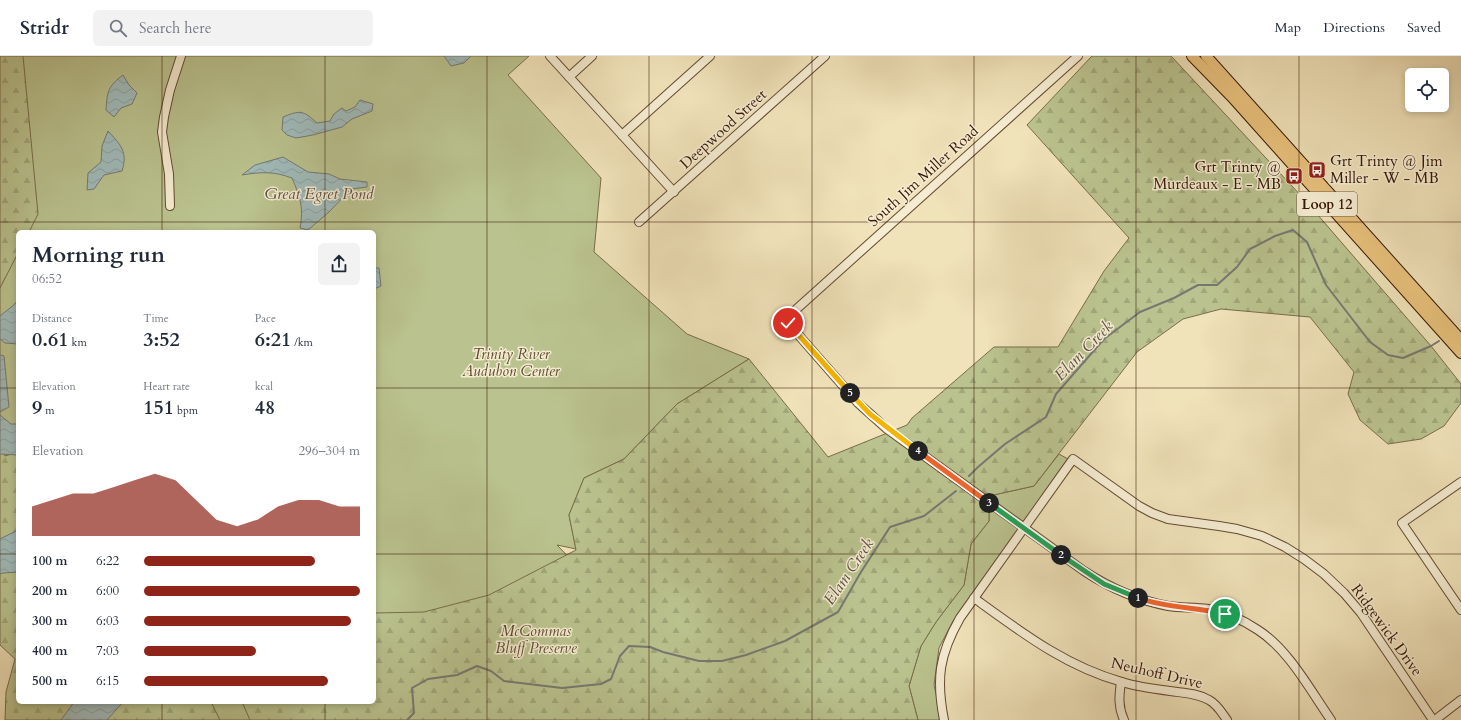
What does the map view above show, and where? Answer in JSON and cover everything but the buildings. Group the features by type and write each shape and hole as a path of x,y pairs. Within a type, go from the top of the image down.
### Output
{"main road":[{"name":"Loop 12","path":"1192,56 1237,103 1461,353"},
{"name":"Loop 12","path":"1206,56 1461,340"}],"street":[{"path":"170,206 169,174 162,132 170,90 181,56"},
{"path":"550,56 674,192"},
{"path":"569,77 592,56"},
{"path":"622,135 710,56"},
{"name":"Deepwood Street","path":"639,222 825,56"},
{"name":"South Jim Miller Road","path":"1023,528 887,429 870,414 790,327 788,319 791,314 1078,56"},
{"name":"Ridgewick Drive","path":"1023,528 1073,459 1139,506 1152,513 1168,519 1225,527 1262,536 1285,547 1304,559 1344,593 1361,613 1434,720"},
{"path":"1461,482 1402,523 1461,610"},
{"path":"944,720 940,699 939,676 950,634 1023,528 1104,584 1123,593 1169,606 1209,610 1225,614 1240,619 1260,630 1290,661 1331,720"},
{"name":"Neuhoff Drive","path":"974,598 1057,656 1087,670 1121,682 1145,688 1198,695 1210,700 1220,709 1227,720"},
{"path":"1121,682 1119,703 1120,711 1124,720"},
{"path":"1434,720 1461,700"}],"green space":[{"name":"Trinity River Audubon Center","path":"0,56 529,56 508,75 601,178 594,252 687,334 749,359 677,404 624,459 584,478 569,515 576,549 557,545 726,720 104,720 119,704 376,704 376,230 16,230 16,567 0,555"},
{"path":"0,56 23,56 38,214 30,230 16,230 16,257 0,288"},
{"name":"McCommas Bluff Preserve","path":"1092,56 1171,56 1304,199 1431,346 1461,384 1461,403 1444,426 1421,439 1388,444 1360,420 1348,394 1354,372 1310,317 1221,309 1183,319 1137,352 1034,486 989,496 989,521 971,544 964,585 936,622 921,646 909,686 918,720 250,720 243,704 376,704 376,613 424,612 489,595 576,550 569,515 584,478 624,459 677,404 749,359 828,457 907,425 912,418 994,347 1058,347 1104,271 1129,238 1027,125"},
{"path":"0,447 5,456 16,453 16,704 212,704 220,720 5,720 6,692 15,659 0,645"},
{"path":"1059,454 1068,459 953,621 939,648 934,685 942,720 918,720 909,686 921,646 936,622 964,585 971,544 989,521 989,496 1034,486"}],"water":[{"path":"444,56 471,56 464,63 451,66"},
{"path":"123,75 129,85 137,93 132,104 121,108 114,117 106,110 107,98 111,86"},
{"path":"360,100 373,104 372,111 352,119 342,127 296,138 287,135 282,130 283,117 301,112 317,123 330,121 334,114 342,108 346,111 355,107"},
{"path":"108,131 117,140 124,154 122,171 104,175 94,189 87,190 88,173 101,162 102,146"},
{"name":"Great Egret Pond","path":"283,157 308,172 329,174 340,179 367,182 367,187 351,189 329,212 308,230 300,228 302,214 297,191 292,178 279,174 267,173 242,175 255,165"},
{"path":"376,268 379,268 381,286 376,288"},
{"path":"16,302 16,344 5,343 0,339 0,316"},
{"path":"0,355 4,356 9,407 0,412"},
{"path":"0,415 11,424 16,424 16,455 0,454"},
{"path":"16,531 16,572 0,574 0,539"},
{"path":"73,704 121,704 107,720 61,720"}],"waterway":[{"name":"Elam Creek","path":"969,476 1005,444 1046,417 1056,394 1104,339 1140,312 1174,298 1198,285 1217,285 1237,267 1250,249 1275,236 1293,230 1307,242 1326,285 1370,342 1388,355 1403,358 1439,341"},
{"name":"Elam Creek","path":"407,720 414,713 412,688 428,679 457,675 477,666 491,671 504,681 562,688 601,684 611,679 620,656 629,646 650,647 663,652 699,661 722,661 746,655 785,641 838,612 861,572 890,527 924,516 956,491"}],"place":[{"name":"Grt Trinty @ Jim Miller - W - MB","path":"1317,170"},
{"name":"Grt Trinty @ Murdeaux - E - MB","path":"1294,176"}],"route":[{"path":"788,323 858,403 887,429 1084,571 1104,584 1123,593 1144,600 1169,606 1209,610 1225,614"}]}
